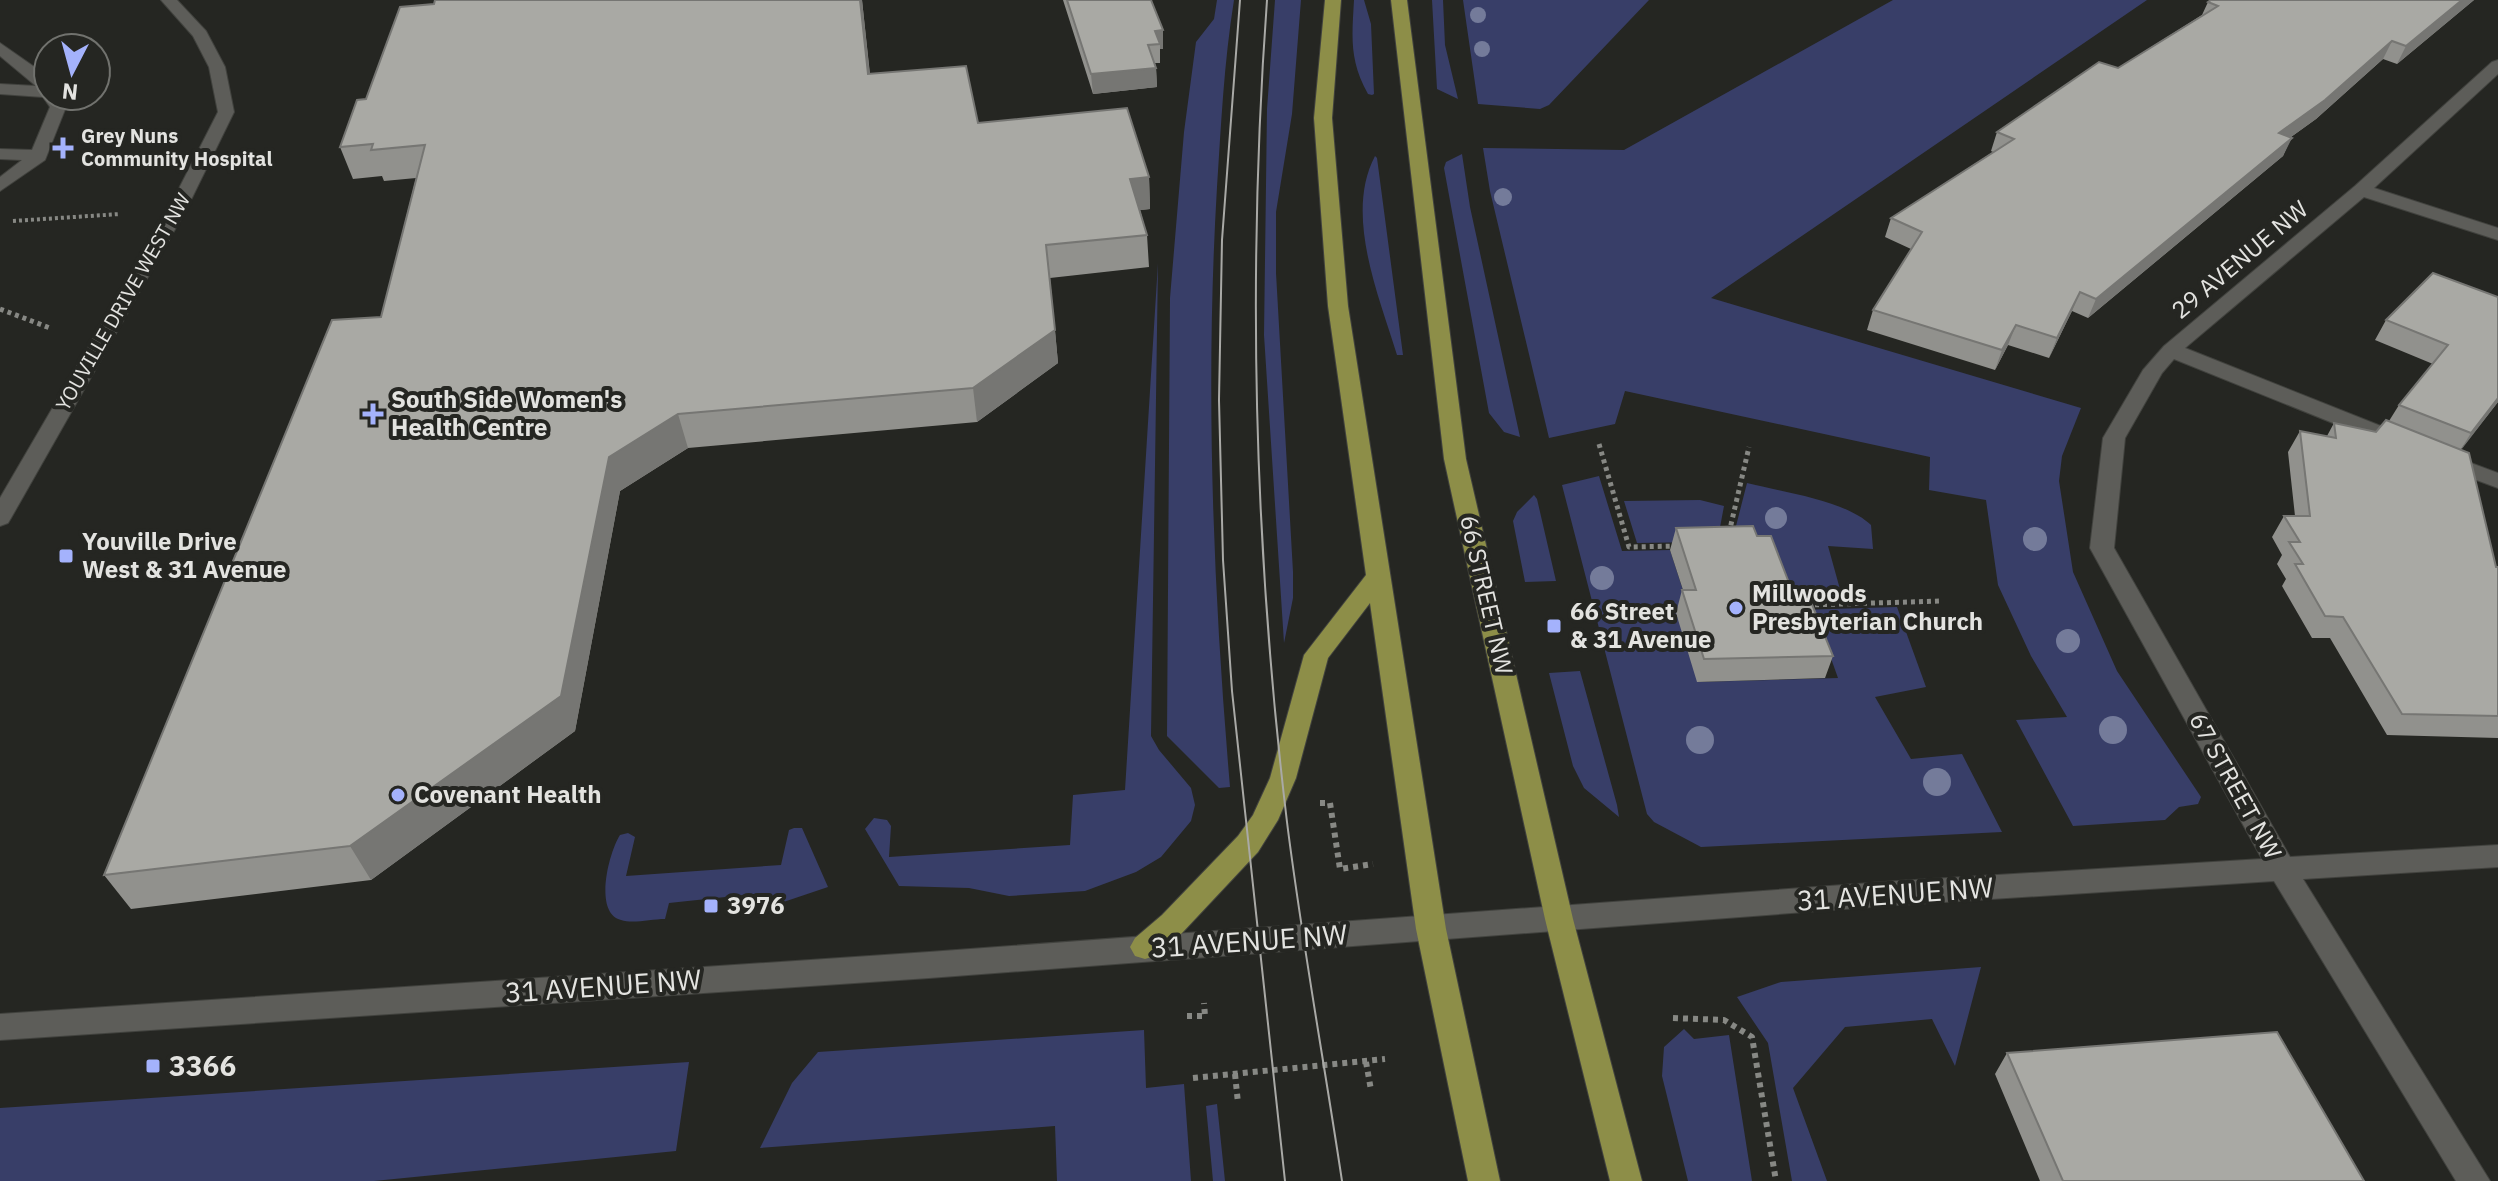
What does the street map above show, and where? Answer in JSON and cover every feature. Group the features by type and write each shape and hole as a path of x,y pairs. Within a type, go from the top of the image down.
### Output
{"main road":[{"path":"1333,0 1323,118 1338,306 1376,579 1431,929 1484,1181"},
{"name":"66 STREET NW","path":"1399,0 1455,459 1559,919 1626,1181"},
{"path":"1145,947 1172,924 1248,844 1264,820 1283,778 1316,655 1376,579"}],"street":[{"name":"YOUVILLE DRIVE WEST NW","path":"0,518 177,210 226,112 217,67 200,34 169,0"},
{"path":"0,48 32,72"},
{"name":"29 AVENUE NW","path":"2162,360 2495,71"},
{"path":"0,89 32,92"},
{"path":"0,186 39,156 56,112"},
{"path":"0,154 39,156"},
{"path":"2361,190 2498,234"},
{"path":"2162,360 2498,481"},
{"name":"67 STREET NW","path":"2162,360 2114,438 2102,548 2281,868 2474,1181"},
{"name":"31 AVENUE NW","path":"0,1027 2281,868 2498,856"}],"path":[{"path":"0,222 120,214"},
{"path":"0,309 50,328"},
{"path":"1599,444 1629,547 1690,546"},
{"path":"1727,538 1749,447"},
{"path":"1797,605 1942,601"},
{"path":"1308,804 1330,803 1340,869 1373,864"},
{"path":"1187,1016 1205,1016 1204,1003"},
{"path":"1673,1018 1714,1017 1736,1023 1752,1037 1776,1181"},
{"path":"1193,1078 1385,1059"},
{"path":"1366,1062 1371,1090"},
{"path":"1235,1074 1238,1103"}],"shaded area":[{"path":"1217,0 1234,0 1225,70 1213,262 1211,413 1215,563 1230,787 1219,788 1167,736 1170,298 1184,132 1196,42 1214,19"},
{"path":"1275,0 1301,0 1292,114 1276,212 1276,273 1293,572 1293,598 1284,643 1264,335 1267,109"},
{"path":"1354,0 1364,0 1371,24 1372,95 1368,94 1362,82 1355,59"},
{"path":"1432,0 1443,0 1445,45 1458,99 1437,89"},
{"path":"1463,0 1649,0 1549,105 1540,109 1478,104"},
{"path":"1893,0 2147,0 1711,298 2081,408 2062,456 2059,481 2073,572 2117,671 2201,797 2198,804 2179,807 2165,820 2073,826 2016,720 2067,717 2031,656 1998,585 1986,500 1929,490 1930,457 1625,391 1615,424 1549,438 1490,191 1483,148 1624,150"},
{"path":"1462,154 1470,207 1520,437 1504,432 1489,413 1444,168 1446,162"},
{"path":"1375,156 1403,355 1397,355 1374,282 1364,229 1366,179"},
{"path":"1158,263 1151,736 1191,788 1195,805 1191,821 1161,857 1136,872 1085,891 1009,896 969,888 899,886 865,829 874,818 887,820 891,826 889,857 1070,845 1073,795 1125,790"},
{"path":"1599,476 1622,551 1670,550 1690,612 1698,682 1838,678 1828,650 1798,610 1897,607 1926,687 1875,697 1911,759 1962,754 2002,832 1701,847 1654,822 1647,814 1562,485"},
{"path":"1747,483 1830,503 1860,516 1871,525 1873,549 1828,546 1843,600 1812,601 1812,596 1779,596 1735,530"},
{"path":"1534,495 1556,581 1525,582 1513,521 1517,512"},
{"path":"1700,500 1724,506 1718,538 1704,542 1637,543 1624,501"},
{"path":"1580,671 1619,817 1584,788 1573,766 1549,673"},
{"path":"802,828 828,887 760,910 763,893 669,903 665,919 631,922 612,915 607,906 608,868 620,835 628,833 635,837 626,876 781,865 789,830"},
{"path":"1981,967 1955,1066 1932,1019 1845,1027 1793,1088 1827,1181 1792,1181 1768,1043 1737,997 1781,982"},
{"path":"1684,1029 1694,1039 1729,1035 1752,1181 1688,1181 1662,1076 1664,1047"},
{"path":"1144,1030 1146,1088 1184,1084 1191,1181 1057,1181 1055,1126 760,1148 792,1083 818,1052"},
{"path":"689,1062 676,1151 374,1181 0,1181 0,1108"},
{"path":"1217,1104 1225,1181 1213,1181 1206,1106"}],"building":[{"path":"435,0 860,0 868,74 966,66 978,123 1127,108 1149,177 1130,179 1147,235 1046,245 1055,330 973,388 678,414 609,457 561,696 350,846 104,875 332,320 381,317 425,145 371,150 373,144 340,147 357,100 366,99 400,7 434,4"},
{"path":"1067,0 1151,0 1163,30 1155,31 1160,44 1148,45 1156,68 1091,74"},
{"path":"2462,0 2406,46 2392,41 2325,100 2279,133 2292,138 2096,299 2080,292 2057,338 2016,325 2002,350 1873,310 1922,232 1891,218 2014,139 1997,132 2099,62 2118,68 2218,6 2208,2"},
{"path":"2433,273 2498,297 2498,398 2471,433 2399,405 2448,345 2386,320"},
{"path":"2386,420 2469,453 2498,567 2498,716 2402,714 2343,617 2325,616 2295,564 2303,564 2289,542 2300,542 2284,516 2310,516 2300,431 2336,438 2334,423 2376,432"},
{"name":"Millwoods Presbyterian Church","path":"1753,526 1757,536 1771,536 1791,588 1805,587 1833,656 1704,659 1682,590 1696,590 1676,528"},
{"path":"2277,1032 2364,1181 2063,1181 2007,1053"}],"tram line":[{"path":"1240,0 1222,240 1219,400 1223,560 1232,691 1285,1181"},
{"path":"1267,0 1257,206 1256,309 1257,411 1267,617 1287,822 1342,1181"}],"place":[{"name":"Grey Nuns Community Hospital","path":"63,148"},
{"name":"South Side Women's Health Centre","path":"373,414"},
{"name":"Youville Drive West & 31 Avenue","path":"66,556"},
{"name":"Millwoods Presbyterian Church","path":"1736,608"},
{"name":"66 Street & 31 Avenue","path":"1554,626"},
{"name":"Covenant Health","path":"398,795"},
{"name":"3976","path":"711,906"},
{"name":"3366","path":"153,1066"}]}
